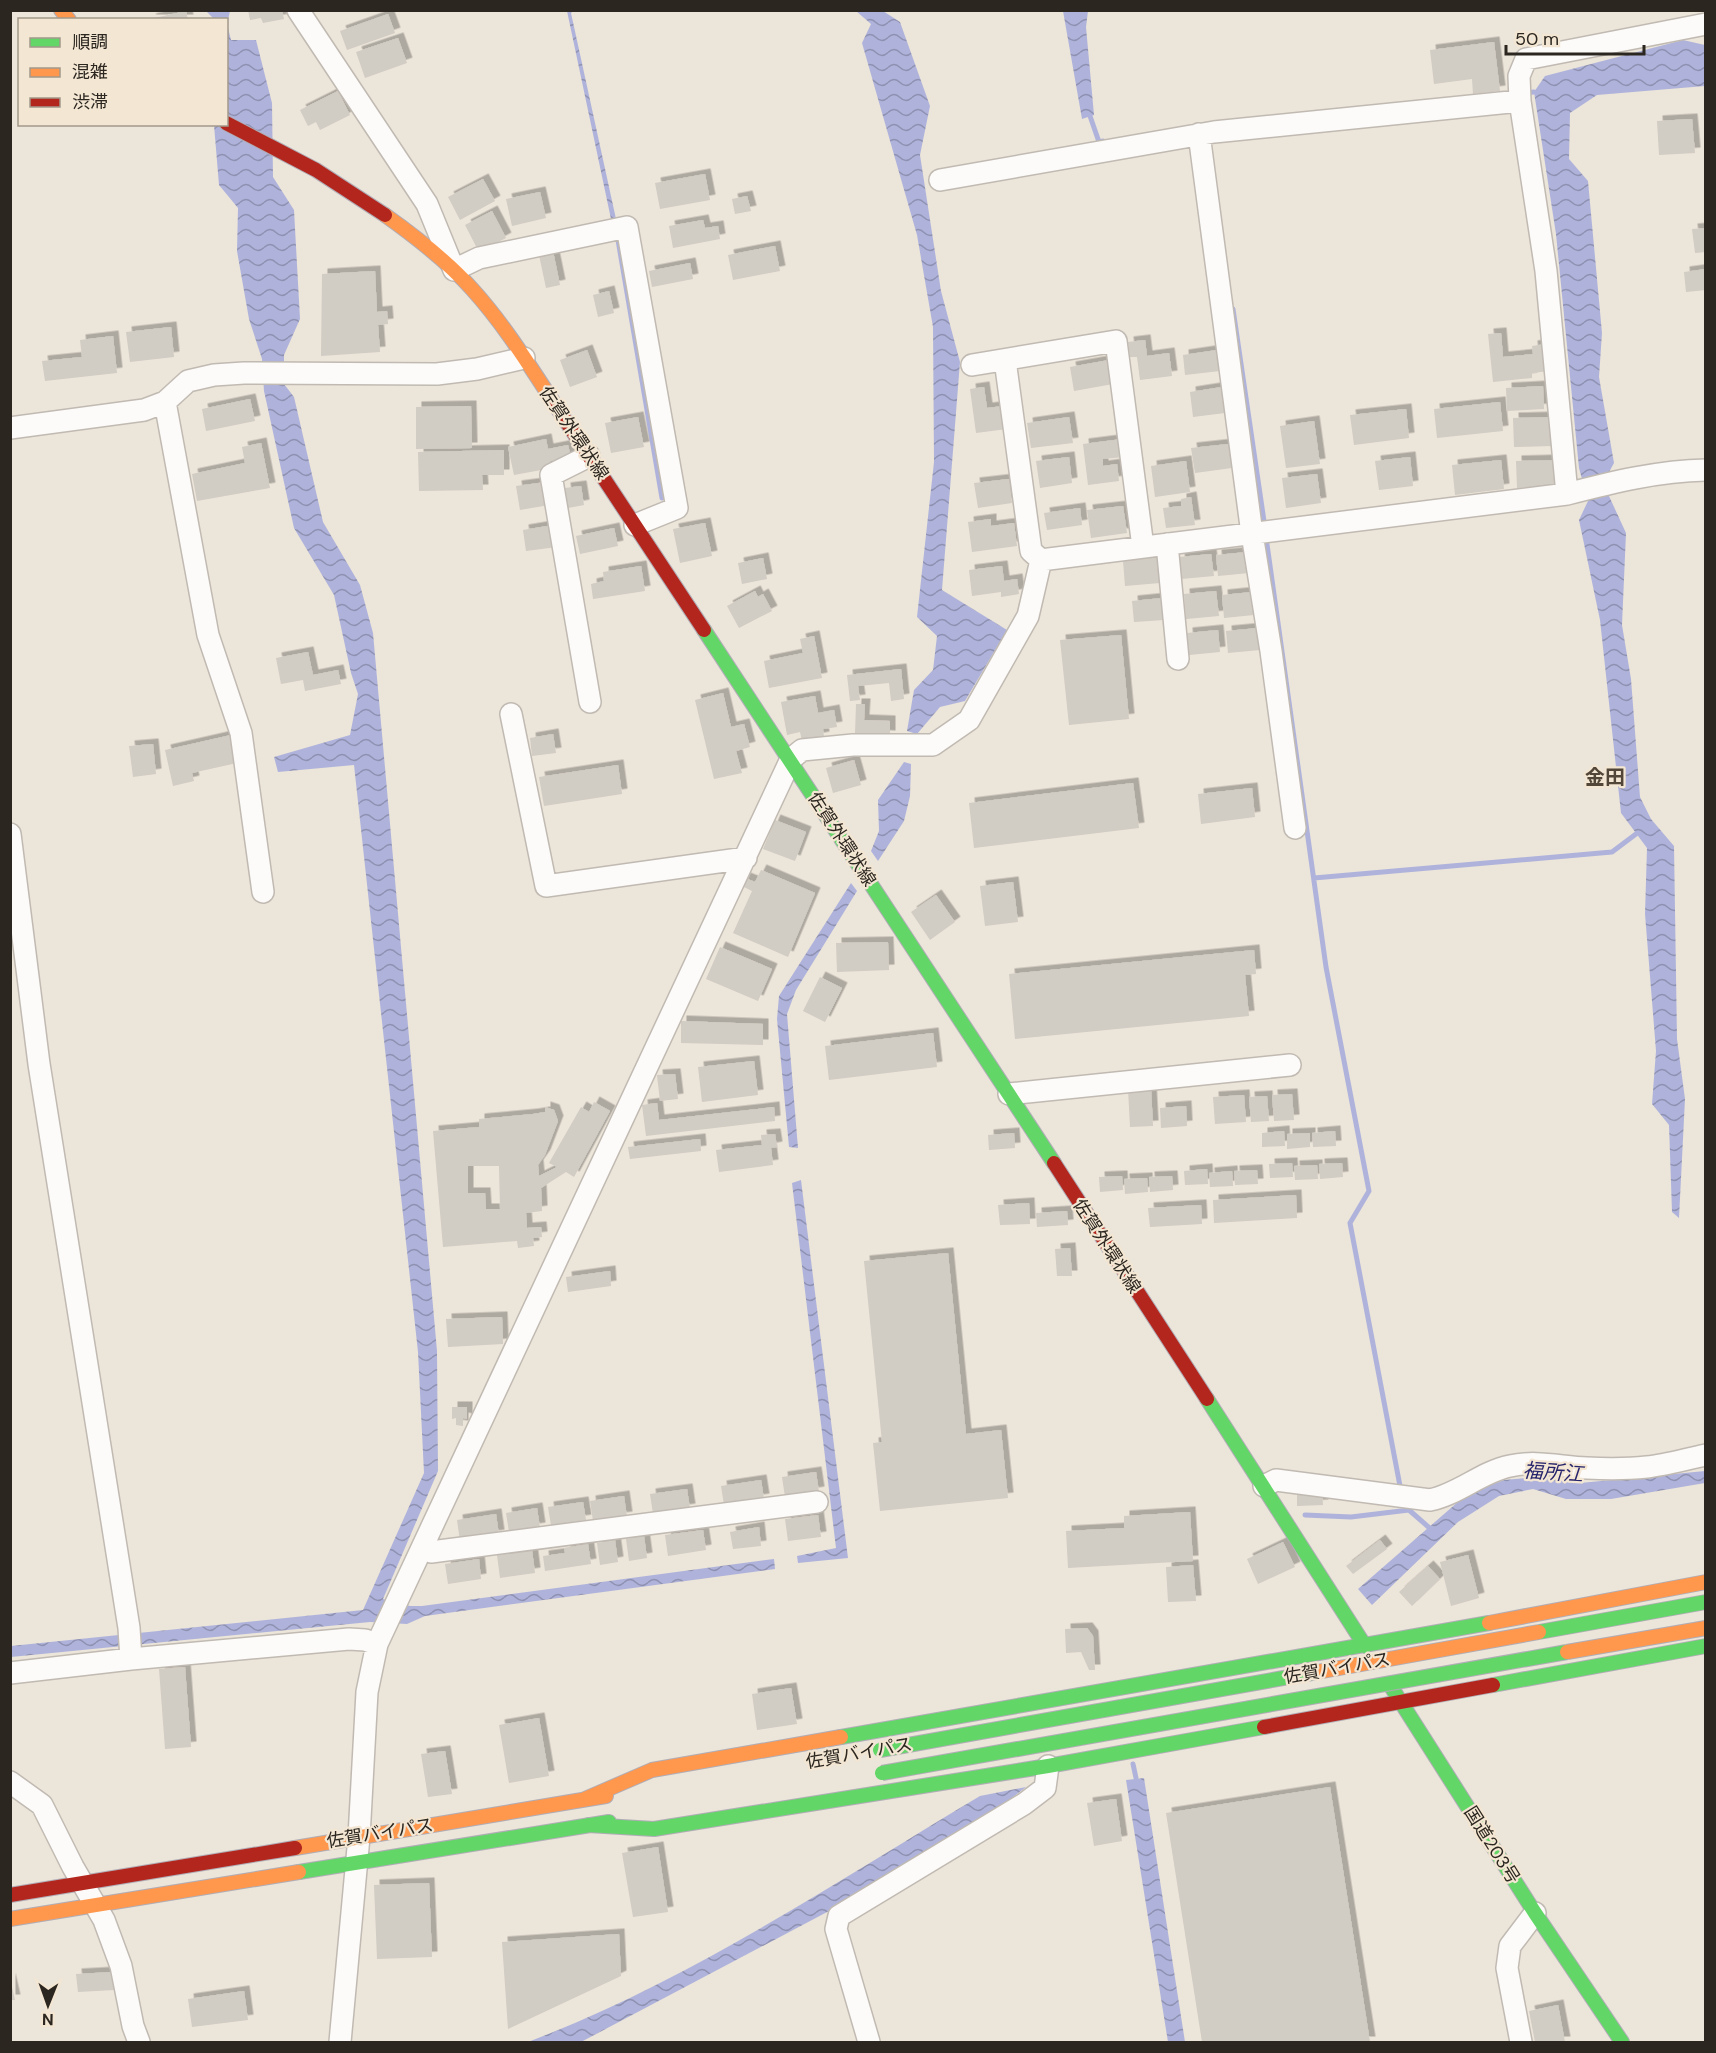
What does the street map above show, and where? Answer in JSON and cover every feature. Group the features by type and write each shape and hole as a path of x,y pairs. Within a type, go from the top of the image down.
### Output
{"main road":[{"name":"佐賀外環状線","path":"228,124 287,153 389,216 454,270 491,312 524,358 790,759 1264,1486 1365,1646"},
{"path":"585,1799 652,1770 1365,1646 1706,1582"},
{"name":"佐賀バイパス","path":"874,1751 1706,1602"},
{"name":"佐賀バイパス","path":"877,1774 1706,1628"},
{"name":"国道203号","path":"1365,1646 1535,1913 1622,2043"},
{"path":"588,1825 654,1829 1048,1766 1706,1646"},
{"name":"佐賀バイパス","path":"10,1895 644,1789"},
{"name":"佐賀バイパス","path":"10,1919 647,1815"}],"street":[{"path":"298,10 427,204 454,270 479,258 618,229 676,508 635,525"},
{"path":"1573,493 1519,76 1526,59 1706,24"},
{"path":"940,180 1207,133 1520,94"},
{"path":"1207,133 1262,532 1271,651 1294,828"},
{"path":"972,365 1116,341 1143,547"},
{"path":"10,428 144,411 165,402 188,381 214,375 255,373 437,374 477,369 524,358"},
{"path":"1005,360 1031,551 1041,560 1573,493 1671,471 1706,470"},
{"path":"165,402 208,636 242,733 263,892"},
{"path":"589,456 551,475 590,702"},
{"path":"1167,544 1178,659"},
{"path":"340,2043 359,1837 367,1692 381,1636 746,858 790,759 802,750 843,746 933,746 969,720 1028,616 1041,560"},
{"path":"511,714 546,886 746,858"},
{"path":"10,834 39,1064 130,1645"},
{"path":"1009,1094 1290,1065"},
{"path":"1264,1486 1276,1480 1430,1500 1445,1496 1491,1471 1509,1466 1532,1463 1588,1468 1648,1467 1706,1455"},
{"path":"422,1548 431,1552 817,1502"},
{"path":"10,1673 130,1645 365,1640 381,1636"},
{"path":"869,2043 836,1929 839,1916 1024,1804 1045,1788 1048,1766"},
{"path":"10,1782 42,1805 82,1883 104,1920 121,1966 133,2026 140,2043"},
{"path":"1521,2043 1507,1968 1510,1946 1535,1913"}],"water":[{"path":"206,11 230,11 228,20 213,18"},
{"path":"567,11 573,11 571,13 616,219 611,219"},
{"path":"856,11 883,11 900,22 930,106 920,155 941,291 960,362 942,590 1007,630 965,701 940,707 917,734 907,731 914,690 933,670 937,636 917,617 934,462 933,327 917,235 862,43 871,24"},
{"path":"1063,11 1088,11 1086,27 1094,115 1082,119"},
{"path":"228,28 231,40 256,40 272,103 273,177 294,210 300,319 284,355 284,384 294,397 323,522 360,585 373,633 437,1351 438,1471 383,1599 410,1606 422,1606 774,1559 775,1569 425,1616 407,1624 370,1622 11,1657 11,1646 363,1610 424,1473 418,1352 354,765 278,772 274,757 350,735 358,694 351,673 334,595 294,528 264,391 262,359 249,319 237,251 238,208 219,185 214,126 228,126"},
{"path":"1683,40 1705,45 1705,86 1597,95 1570,113 1569,159 1588,181 1602,333 1599,377 1614,463 1603,483 1626,533 1622,625 1631,679 1640,797 1651,819 1674,846 1677,1039 1685,1099 1679,1218 1672,1212 1669,1125 1652,1104 1656,1051 1645,914 1647,848 1621,813 1600,620 1579,520 1588,501 1579,468 1556,234 1534,92 1545,76"},
{"path":"904,762 911,764 910,796 904,821 878,861 871,851 879,831 878,800"},
{"path":"851,883 857,891 796,990 787,1014 798,1148 789,1147 777,1019 779,996"},
{"path":"801,1180 848,1558 798,1563 797,1556 836,1548 792,1183"},
{"path":"1705,1471 1705,1483 1611,1499 1566,1499 1533,1489 1499,1496 1458,1522 1372,1605 1358,1589 1467,1494 1504,1480 1538,1477 1580,1483"},
{"path":"1144,1778 1185,2042 1168,2042 1126,1780"},
{"path":"1026,1787 982,1821 829,1911 581,2042 528,2042 587,2018 703,1961 980,1796"}],"building":[{"path":"248,10 282,10 284,19 263,23 261,18 250,20"},
{"path":"186,11 188,18 154,18"},
{"path":"388,14 395,33 347,50 340,31"},
{"path":"398,38 407,63 365,78 356,52"},
{"path":"1494,42 1500,91 1473,94 1472,79 1434,84 1430,50"},
{"path":"338,91 350,115 320,130 316,122 308,126 300,110"},
{"path":"1692,119 1695,153 1659,155 1657,121"},
{"path":"705,174 710,200 660,209 655,183"},
{"path":"483,179 495,201 460,220 448,197"},
{"path":"540,192 546,218 512,226 506,199"},
{"path":"747,196 751,211 735,214 732,199"},
{"path":"492,211 506,238 479,252 465,225"},
{"path":"703,220 705,228 718,226 720,239 673,248 669,226"},
{"path":"1706,228 1706,252 1695,253 1692,229"},
{"path":"775,246 780,271 733,280 728,255"},
{"path":"553,251 560,285 546,288 539,255"},
{"path":"690,263 693,279 652,287 649,271"},
{"path":"1706,269 1706,290 1686,292 1684,272"},
{"path":"375,271 377,312 387,311 388,324 378,325 380,352 321,356 322,274"},
{"path":"609,291 614,313 598,317 593,295"},
{"path":"171,327 174,357 130,362 126,332"},
{"path":"1501,333 1503,357 1533,354 1532,346 1546,344 1549,371 1532,373 1532,378 1493,382 1488,334"},
{"path":"113,336 117,373 45,381 42,361 82,357 80,340"},
{"path":"1145,340 1147,356 1169,353 1172,376 1140,380 1137,357 1130,357 1128,342"},
{"path":"587,350 597,377 570,387 560,360"},
{"path":"1217,350 1220,371 1185,375 1183,355"},
{"path":"1109,360 1113,384 1074,391 1070,367"},
{"path":"1543,386 1544,409 1507,411 1506,388"},
{"path":"984,387 987,408 1003,406 1007,429 976,433 970,389"},
{"path":"1222,387 1225,413 1193,417 1190,392"},
{"path":"250,399 255,421 206,431 202,409"},
{"path":"1500,402 1503,431 1437,438 1434,409"},
{"path":"471,406 472,448 416,449 416,407"},
{"path":"1406,409 1409,438 1354,445 1350,415"},
{"path":"638,417 644,447 611,453 605,423"},
{"path":"1069,417 1073,443 1031,448 1027,423"},
{"path":"1552,417 1553,446 1514,447 1513,418"},
{"path":"1314,421 1320,464 1286,468 1280,426"},
{"path":"546,439 548,449 568,445 571,457 550,461 552,468 514,475 508,447"},
{"path":"1122,439 1124,457 1103,459 1103,466 1117,464 1119,481 1088,485 1083,444"},
{"path":"261,443 270,488 197,501 192,474 245,463 242,447"},
{"path":"1228,444 1232,468 1195,473 1191,448"},
{"path":"504,450 504,475 482,475 483,490 419,491 418,452"},
{"path":"1069,457 1072,483 1040,488 1036,461"},
{"path":"1410,457 1413,486 1379,490 1375,461"},
{"path":"1501,460 1504,489 1455,495 1452,465"},
{"path":"1556,460 1557,486 1517,488 1516,461"},
{"path":"1186,461 1190,492 1155,497 1151,466"},
{"path":"1317,474 1321,503 1286,508 1282,478"},
{"path":"1009,479 1012,503 978,508 974,483"},
{"path":"546,482 549,505 520,510 516,486"},
{"path":"581,486 584,505 568,508 565,488"},
{"path":"1191,497 1195,525 1166,528 1163,508 1181,506 1181,499"},
{"path":"1123,506 1127,533 1091,538 1087,510"},
{"path":"1080,508 1082,525 1047,530 1044,513"},
{"path":"991,519 991,526 1014,523 1017,546 972,552 968,522"},
{"path":"705,523 712,556 680,563 673,529"},
{"path":"553,525 557,547 526,551 523,530"},
{"path":"614,528 618,546 580,554 576,536"},
{"path":"1247,552 1249,573 1218,576 1216,555"},
{"path":"1211,554 1214,576 1181,579 1179,557"},
{"path":"1157,557 1160,583 1125,586 1123,561"},
{"path":"763,558 767,579 742,584 738,563"},
{"path":"641,566 645,591 593,599 591,584 604,581 603,572"},
{"path":"1002,566 1004,581 1017,579 1019,594 1001,597 1001,592 972,596 969,570"},
{"path":"755,591 758,597 763,594 772,611 739,628 727,606"},
{"path":"1216,591 1219,616 1186,619 1184,594"},
{"path":"1252,592 1254,615 1224,618 1222,595"},
{"path":"1162,598 1164,620 1134,622 1132,601"},
{"path":"1258,628 1260,650 1228,653 1226,631"},
{"path":"1218,630 1220,652 1189,655 1187,633"},
{"path":"1121,635 1129,719 1069,725 1060,640"},
{"path":"814,636 822,678 769,688 764,661 803,653 800,639"},
{"path":"308,652 313,675 338,670 341,684 305,691 303,680 281,684 276,658"},
{"path":"901,669 904,699 891,701 889,683 858,686 860,700 850,701 847,675"},
{"path":"723,693 731,727 744,724 750,747 736,751 742,773 714,779 695,700"},
{"path":"815,696 818,713 834,710 837,727 823,729 824,737 802,741 800,732 787,735 781,702"},
{"path":"856,704 865,704 864,720 890,721 890,736 855,734"},
{"path":"553,734 556,753 532,756 530,738"},
{"path":"231,735 237,763 192,773 194,781 173,786 165,750"},
{"path":"153,744 156,774 133,777 129,746"},
{"path":"854,760 861,785 833,793 826,768"},
{"path":"618,765 622,794 544,806 539,777"},
{"path":"1133,783 1139,828 974,848 969,803"},
{"path":"1252,788 1255,817 1201,824 1198,794"},
{"path":"775,820 806,832 795,861 763,849"},
{"path":"761,870 815,893 788,957 733,933 752,891 742,886 745,878 755,882"},
{"path":"1013,882 1018,922 985,926 980,886"},
{"path":"936,895 955,922 930,940 911,912"},
{"path":"888,942 889,970 837,972 836,943"},
{"path":"720,947 772,969 758,1001 706,979"},
{"path":"1254,950 1256,974 1245,975 1249,1016 1015,1039 1009,974"},
{"path":"820,977 842,988 825,1022 803,1011"},
{"path":"681,1021 763,1024 763,1045 681,1043"},
{"path":"933,1033 937,1067 829,1080 825,1046"},
{"path":"754,1061 758,1095 702,1102 698,1067"},
{"path":"675,1074 678,1099 660,1101 657,1075"},
{"path":"1151,1088 1153,1126 1130,1127 1128,1089"},
{"path":"1292,1094 1294,1120 1274,1121 1272,1095"},
{"path":"1244,1095 1246,1122 1215,1124 1213,1097"},
{"path":"1267,1096 1269,1121 1251,1122 1249,1097"},
{"path":"594,1102 610,1111 574,1177 566,1172 541,1188 542,1211 526,1213 527,1228 541,1227 542,1237 533,1238 534,1246 518,1248 517,1241 443,1247 433,1131 479,1127 479,1119 545,1112 545,1107 554,1110 558,1121 545,1155 538,1165 539,1176 557,1167 549,1163 581,1107 589,1112","holes":["468,1166 499,1166 500,1209 486,1209 485,1193 468,1193"]},
{"path":"657,1103 659,1120 774,1107 775,1121 646,1136 642,1105"},
{"path":"1186,1106 1187,1126 1161,1128 1160,1108"},
{"path":"1284,1131 1285,1146 1262,1147 1262,1133"},
{"path":"1335,1131 1336,1146 1313,1147 1312,1133"},
{"path":"1014,1133 1015,1148 989,1150 988,1135"},
{"path":"1310,1133 1310,1147 1287,1149 1287,1134"},
{"path":"775,1134 777,1147 771,1148 773,1165 719,1172 716,1150 762,1145 761,1135"},
{"path":"700,1139 701,1151 630,1159 628,1147"},
{"path":"1292,1163 1293,1177 1270,1178 1269,1164"},
{"path":"1342,1163 1343,1177 1320,1179 1319,1164"},
{"path":"1317,1165 1318,1179 1295,1180 1294,1166"},
{"path":"1207,1169 1208,1184 1185,1185 1184,1171"},
{"path":"1257,1170 1258,1184 1235,1185 1234,1171"},
{"path":"1232,1171 1233,1186 1210,1187 1209,1173"},
{"path":"1122,1176 1123,1190 1100,1192 1099,1177"},
{"path":"1172,1176 1173,1190 1150,1192 1149,1177"},
{"path":"1147,1178 1148,1192 1125,1194 1124,1179"},
{"path":"1296,1195 1297,1218 1214,1223 1213,1200"},
{"path":"1029,1203 1030,1224 1000,1225 998,1205"},
{"path":"1201,1205 1202,1224 1150,1227 1148,1208"},
{"path":"1067,1211 1068,1225 1037,1227 1036,1213"},
{"path":"1070,1248 1072,1276 1057,1276 1055,1249"},
{"path":"948,1253 966,1434 1001,1430 1008,1498 880,1511 873,1443 882,1442 864,1261"},
{"path":"610,1271 611,1286 568,1292 566,1277"},
{"path":"502,1317 503,1344 448,1347 446,1319"},
{"path":"452,1407 467,1407 467,1419 463,1418 463,1426 456,1425 456,1418 452,1419"},
{"path":"816,1472 819,1492 785,1497 782,1477"},
{"path":"761,1480 764,1499 724,1505 721,1486"},
{"path":"687,1489 690,1509 653,1514 650,1494"},
{"path":"1322,1491 1323,1505 1297,1506 1297,1493"},
{"path":"624,1496 627,1517 593,1521 590,1501"},
{"path":"583,1502 586,1520 551,1525 548,1507"},
{"path":"537,1508 540,1528 509,1532 506,1513"},
{"path":"1190,1512 1193,1561 1068,1568 1066,1531 1124,1528 1124,1516"},
{"path":"496,1514 499,1535 460,1541 457,1520"},
{"path":"818,1515 821,1537 788,1541 785,1519"},
{"path":"759,1527 761,1546 733,1549 730,1532"},
{"path":"703,1530 706,1550 668,1556 665,1535"},
{"path":"644,1536 647,1558 629,1561 626,1539"},
{"path":"615,1540 618,1562 600,1565 597,1543"},
{"path":"1380,1540 1387,1549 1353,1574 1346,1566"},
{"path":"1283,1542 1295,1567 1258,1584 1247,1559"},
{"path":"588,1544 591,1564 545,1571 543,1556 565,1553 564,1548"},
{"path":"532,1550 535,1573 500,1578 497,1555"},
{"path":"1468,1555 1479,1598 1451,1606 1440,1562"},
{"path":"479,1559 481,1579 448,1584 445,1564"},
{"path":"1193,1565 1196,1601 1168,1602 1166,1567"},
{"path":"1428,1566 1440,1579 1412,1606 1399,1592"},
{"path":"1087,1628 1093,1636 1095,1670 1089,1670 1081,1652 1066,1653 1065,1629"},
{"path":"185,1667 191,1747 165,1749 159,1669"},
{"path":"791,1688 797,1724 757,1730 752,1694"},
{"path":"539,1718 549,1776 509,1783 499,1725"},
{"path":"445,1751 452,1794 428,1797 421,1754"},
{"path":"1330,1787 1370,2042 1202,2042 1166,1813"},
{"path":"1116,1799 1122,1841 1094,1846 1087,1803"},
{"path":"658,1847 668,1912 633,1917 622,1853"},
{"path":"429,1883 432,1957 377,1959 374,1885"},
{"path":"619,1934 621,1976 508,2029 502,1942"},
{"path":"113,1972 114,1990 78,1992 76,1974"},
{"path":"10,1978 15,2000 10,2000"},
{"path":"244,1991 248,2020 192,2027 188,1999"},
{"path":"1558,2005 1565,2042 1535,2042 1529,2011"}],"waterway":[{"path":"1523,93 1534,92"},
{"path":"1090,116 1099,142 1103,141"},
{"path":"617,234 662,498"},
{"path":"1233,309 1265,528"},
{"path":"1266,537 1326,967 1369,1191 1350,1223 1400,1486"},
{"path":"1314,878 1612,852 1636,834"},
{"path":"1305,1515 1351,1517 1409,1510 1433,1531"},
{"path":"1133,1764 1136,1778"}],"traffic: fast":[{"path":"704,630 1054,1163"},
{"path":"1207,1399 1365,1646"},
{"path":"1539,1632 1706,1602"},
{"path":"841,1737 1489,1623"},
{"path":"1493,1685 1706,1646"},
{"path":"882,1773 1567,1652"},
{"path":"880,1750 1317,1672"},
{"path":"1390,1685 1535,1913 1622,2042"},
{"path":"588,1825 654,1829 1048,1766 1264,1727"},
{"path":"299,1872 609,1822"}],"traffic: slow":[{"path":"61,10 67,18"},
{"path":"385,215 431,250 472,289 504,328 550,397"},
{"path":"1489,1623 1706,1582"},
{"path":"1567,1652 1706,1628"},
{"path":"1317,1672 1539,1632"},
{"path":"585,1799 652,1770 841,1737"},
{"path":"295,1848 606,1796"},
{"path":"10,1919 299,1872"}],"traffic: jam":[{"path":"228,124 316,170 385,215"},
{"path":"550,397 704,630"},
{"path":"1054,1163 1207,1399"},
{"path":"1264,1727 1493,1685"},
{"path":"10,1895 295,1848"}],"district":[{"name":"金田","path":"1605,777"}],"water label":[{"name":"福所江","path":"1553,1472"}]}
